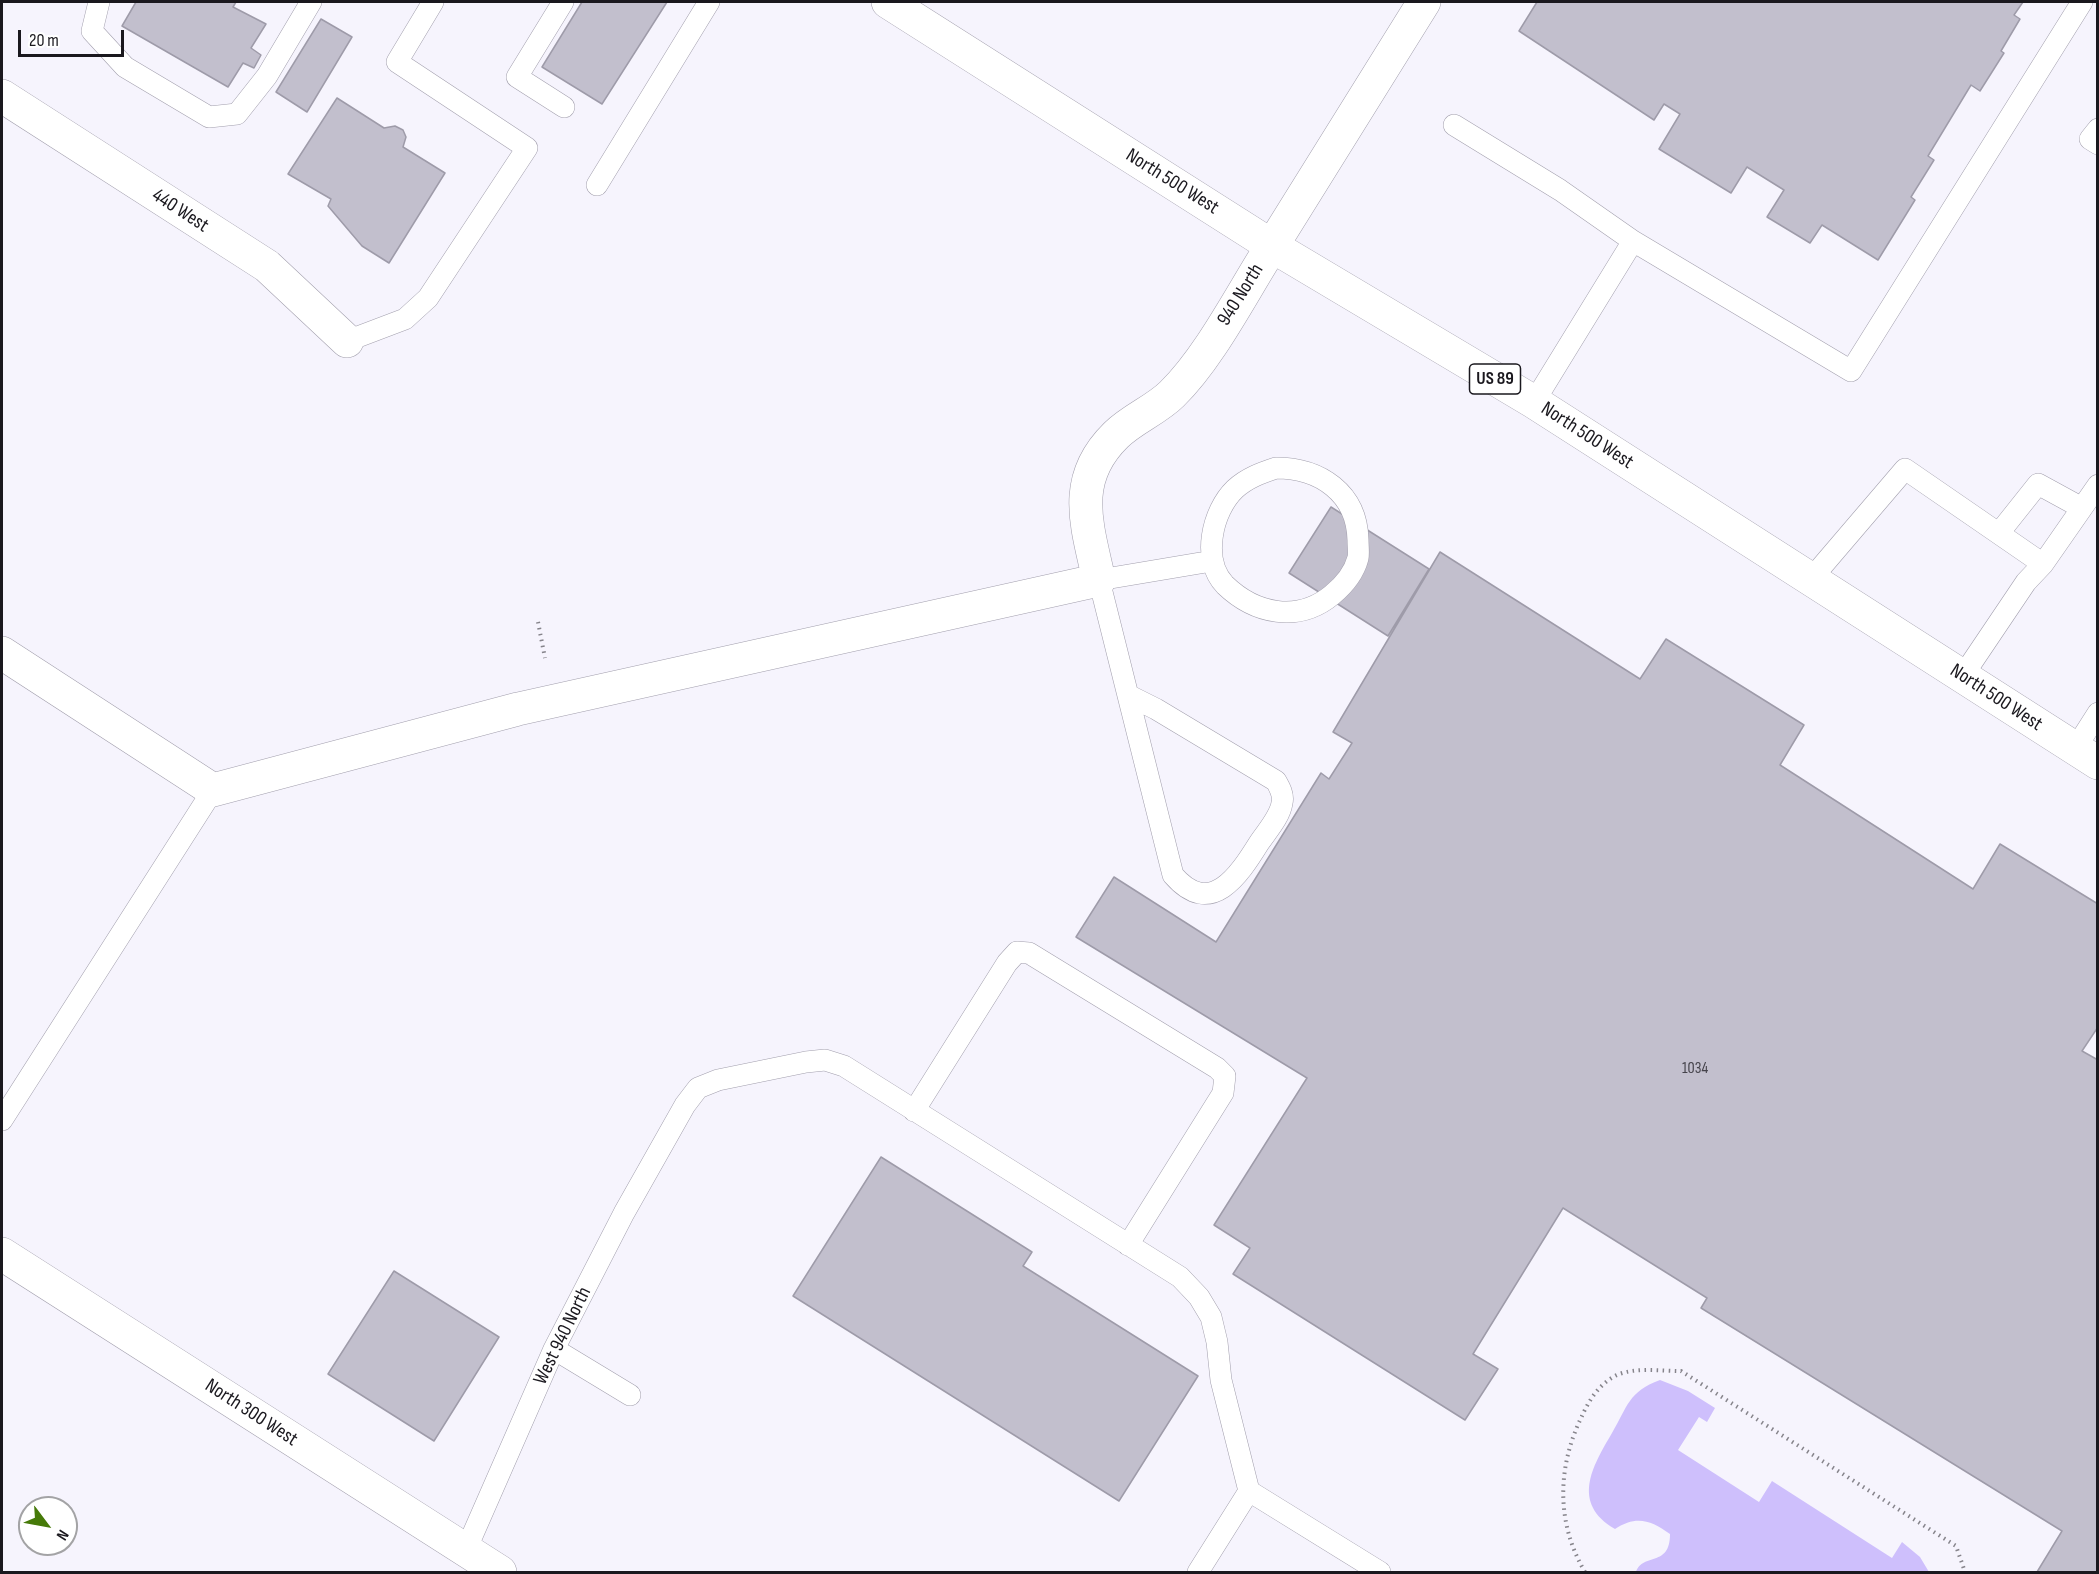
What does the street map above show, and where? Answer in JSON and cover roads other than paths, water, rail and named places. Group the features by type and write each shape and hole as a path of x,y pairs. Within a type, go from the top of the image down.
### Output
{"street":[{"name":"North 500 West","path":"888,2 1272,246 1534,402 2086,756"},
{"name":"940 North","path":"1099,580 1084,497 1087,478 1096,459 1117,434 1172,395 1192,370 1424,2"},
{"name":"440 West","path":"2,96 267,266 347,340"},
{"path":"2,653 213,790 518,709 1099,580"},
{"name":"North 300 West","path":"2,1254 459,1562 500,1572"}],"lane":[{"path":"99,2 92,31 125,68 209,117 237,114 267,76 311,2"},
{"path":"347,340 405,319 428,298 527,148 397,62 433,2"},
{"path":"563,2 517,76 564,107"},
{"path":"597,185 709,2"},
{"path":"1455,125 1560,190 1633,241 1851,371 2082,2"},
{"path":"2097,129 2091,139 2097,144"},
{"path":"1534,402 1633,241"},
{"path":"1276,468 1300,470 1328,482 1347,498 1358,527 1358,558 1344,585 1323,602 1296,614 1262,609 1238,597 1219,579 1212,561 1212,535 1220,512 1234,490 1256,475 1276,468"},
{"path":"1811,579 1905,469 2043,564"},
{"path":"1999,533 2038,484 2082,508"},
{"path":"1962,676 2026,582 2043,564 2097,485"},
{"path":"1130,696 1156,708 1276,781 1282,792 1280,810 1239,875 1226,887 1213,892 1195,891 1180,883 1173,875 1130,696 1099,580 1212,561"},
{"path":"2086,756 2097,713"},
{"path":"2,1120 213,790"},
{"path":"914,1111 1007,963 1017,952 1029,952 1217,1068 1225,1076 1223,1093 1128,1245"},
{"name":"West 940 North","path":"459,1562 554,1349 624,1213 685,1105 698,1088 718,1080 825,1060 844,1066 1180,1277 1199,1297 1211,1317 1217,1342 1221,1380 1250,1491"},
{"path":"554,1349 630,1395"},
{"path":"1198,1572 1250,1491 1380,1572"}]}
